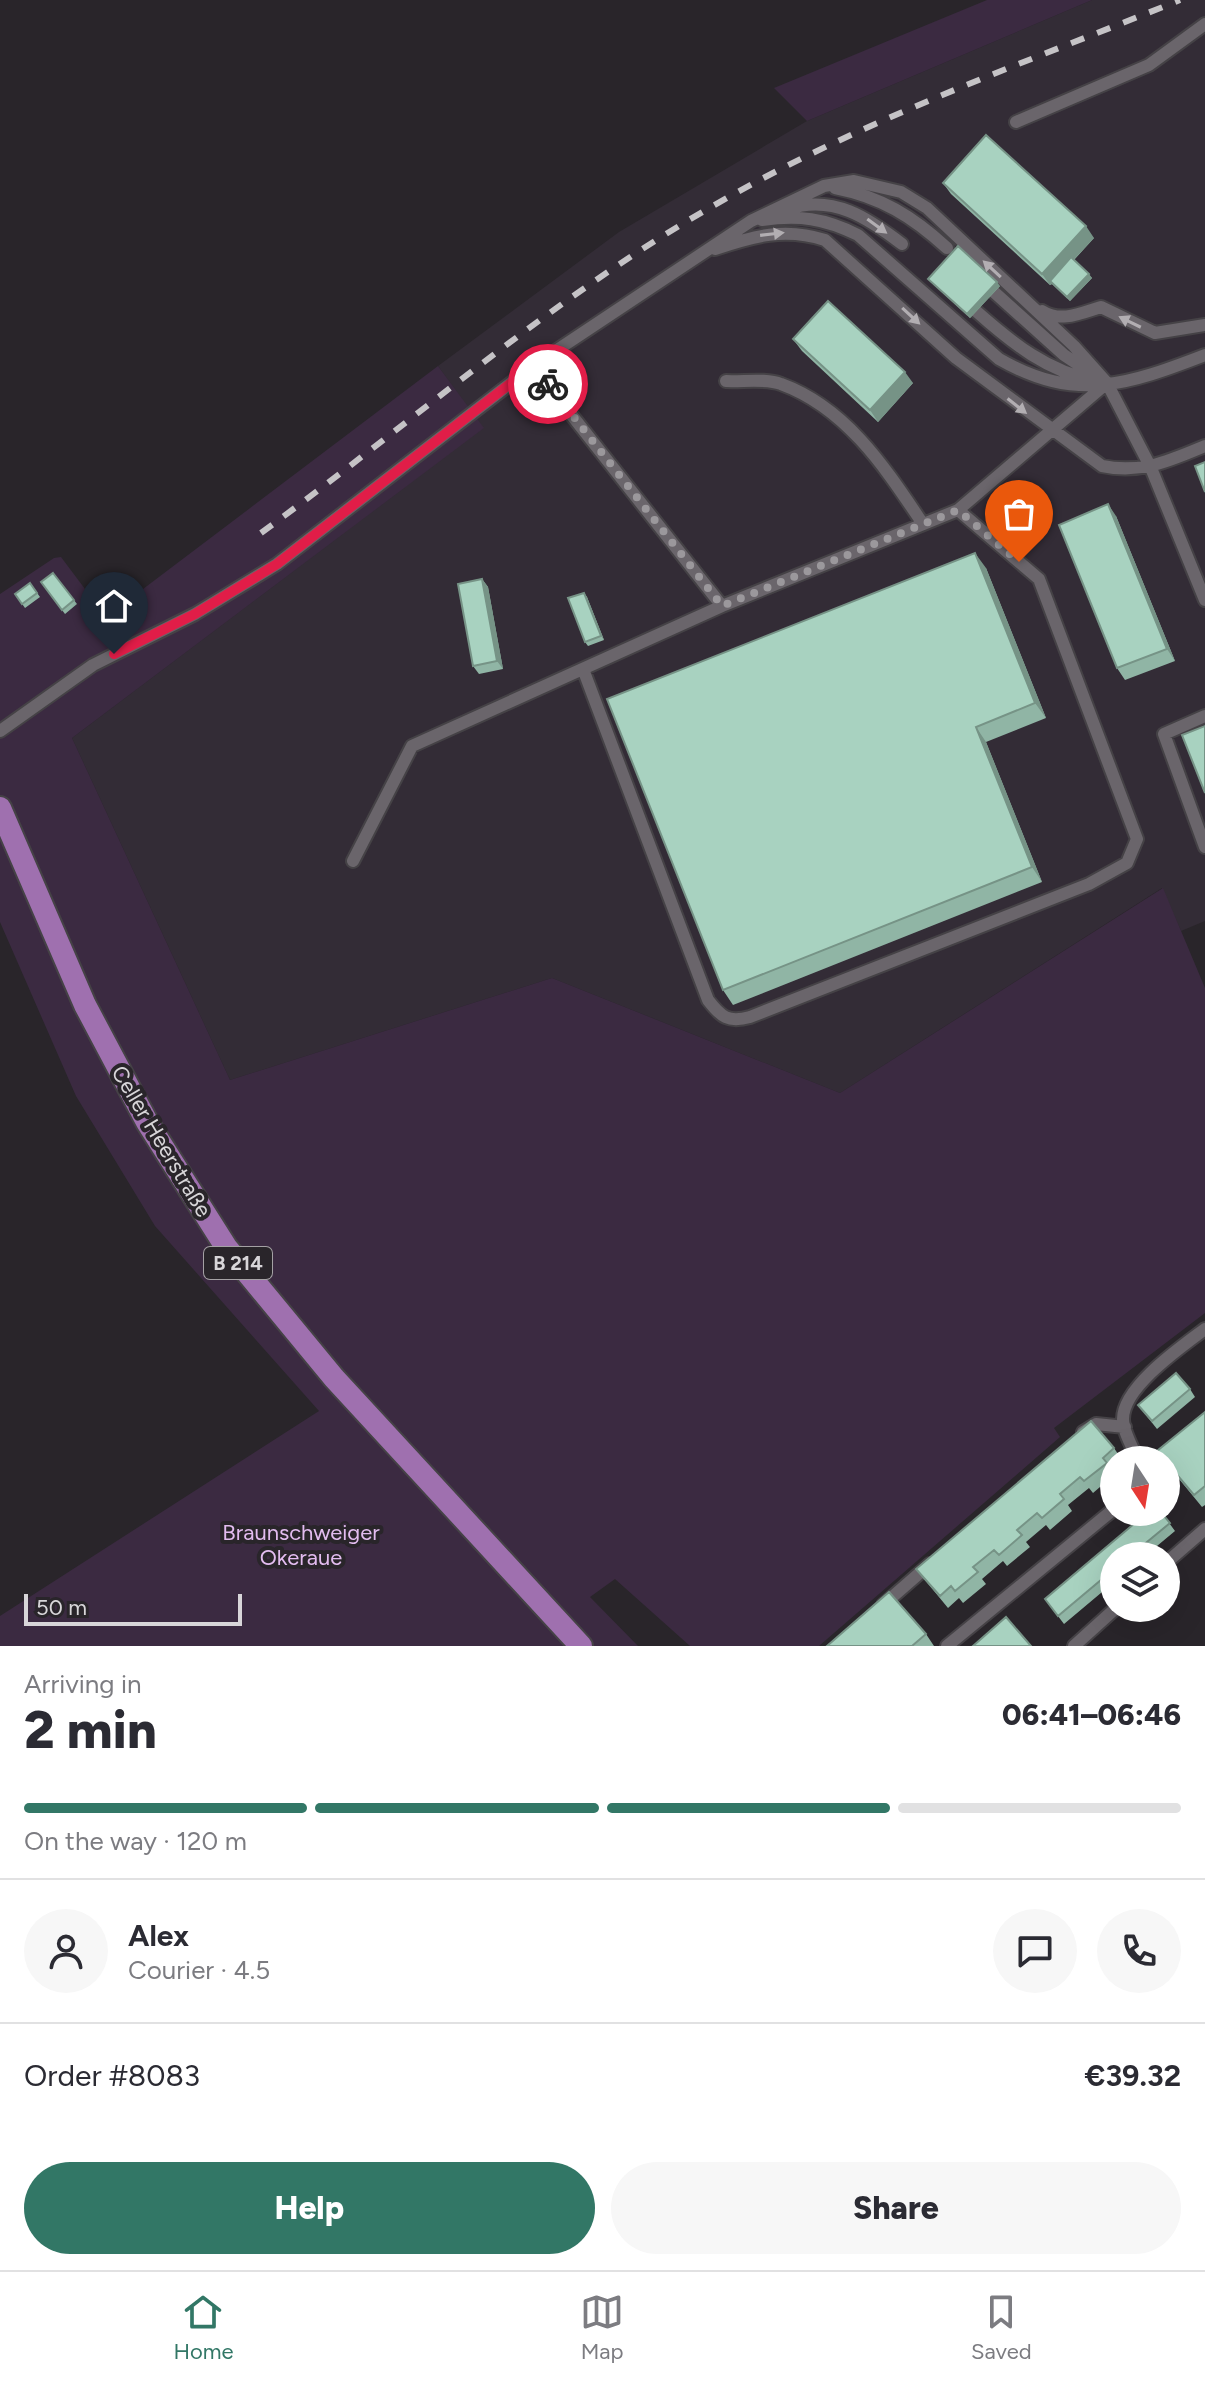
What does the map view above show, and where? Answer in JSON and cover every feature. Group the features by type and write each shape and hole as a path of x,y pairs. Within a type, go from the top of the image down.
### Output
{"main road":[{"name":"Celler Heerstraße","path":"0,808 85,1005 147,1122 226,1247 276,1312 334,1378 581,1646"}],"lane":[{"path":"1016,122 1149,65 1205,24"},
{"path":"0,731 93,665 195,614 277,564 533,366 697,254 751,221 824,186 854,181 901,192 927,208 1107,383 1151,468 1205,600"},
{"path":"824,186 865,194 894,206 919,222 947,248"},
{"path":"751,221 800,205 838,205 868,218 902,244"},
{"path":"751,221 805,216 832,222 858,235 888,258 999,359 1025,374 1059,385 1087,387 1145,378 1205,355"},
{"path":"697,254 781,232 804,233 825,240 956,358 1050,431 1102,466 1124,471 1151,468 1205,446"},
{"path":"994,292 1064,355 1107,383"},
{"path":"1029,304 1050,317 1067,317 1101,307 1155,333 1205,325"},
{"path":"976,311 1034,358 1071,376 1107,383"},
{"path":"533,366 722,606"},
{"path":"726,381 779,383 826,408 875,453 923,524"},
{"path":"353,861 412,746 722,606 958,510 1107,383"},
{"path":"583,669 708,1000 720,1017 735,1021 750,1017 1089,884 1127,863 1137,839 1039,579 958,510"},
{"path":"1205,716 1164,734 1205,847"},
{"path":"1132,1446 1125,1427 1126,1403 1140,1384 1205,1329"},
{"path":"1072,1441 1096,1424 1125,1427"},
{"path":"947,1646 1100,1520"},
{"path":"1180,1551 1205,1529"},
{"path":"870,1616 941,1555"},
{"path":"1074,1646 1101,1622"}],"shaded area":[{"path":"1092,0 1205,0 1205,921 1181,931 1162,888 840,1093 552,978 230,1080 72,738 483,428 438,366 619,232 807,121"}],"green space":[{"path":"987,0 1092,0 807,121 774,88"},
{"name":"Braunschweiger Okeraue","path":"438,366 484,428 72,738 230,1080 552,978 840,1093 1163,888 1205,988 1205,1313 1054,1428 1060,1437 819,1646 690,1646 615,1579 590,1597 638,1646 0,1646 0,1616 319,1411 155,1226 76,1096 0,922 0,594 54,558 61,557 106,617"}],"building":[{"path":"986,135 1086,226 1042,274 943,183"},
{"path":"958,246 997,282 967,314 928,279"},
{"path":"1071,257 1089,274 1067,297 1050,281"},
{"path":"828,301 905,372 870,410 793,339"},
{"path":"1205,462 1205,492 1195,466"},
{"path":"1108,504 1167,649 1117,668 1059,525"},
{"path":"975,553 1035,703 976,727 1032,867 723,990 607,699"},
{"path":"53,573 74,600 62,610 41,582"},
{"path":"482,579 497,661 473,666 458,584"},
{"path":"30,583 37,593 22,604 15,594"},
{"path":"584,593 601,636 585,642 568,598"},
{"path":"1205,726 1205,793 1182,735"},
{"path":"1176,1373 1190,1389 1152,1421 1138,1405"},
{"path":"1205,1412 1205,1486 1194,1495 1180,1478 1180,1446 1163,1446"},
{"path":"1091,1421 1112,1446 1100,1446 1100,1468 1084,1481 1080,1477 1060,1494 1064,1499 1042,1518 1037,1513 1017,1530 1022,1535 999,1555 994,1550 973,1567 978,1572 955,1591 951,1586 940,1596 916,1569"},
{"path":"1131,1526 1166,1526 1147,1542 1112,1542"},
{"path":"1100,1553 1100,1581 1058,1616 1045,1599"},
{"path":"889,1592 926,1634 912,1646 827,1646"},
{"path":"1006,1617 1031,1646 973,1646"}],"railway":[{"path":"261,533 594,281 711,207 824,147 1001,71 1180,0"}],"way so far":[{"path":"548,384 722,606 958,510 1019,562"}],"route":[{"path":"114,654 237,591 277,564 533,366 548,384"}]}
